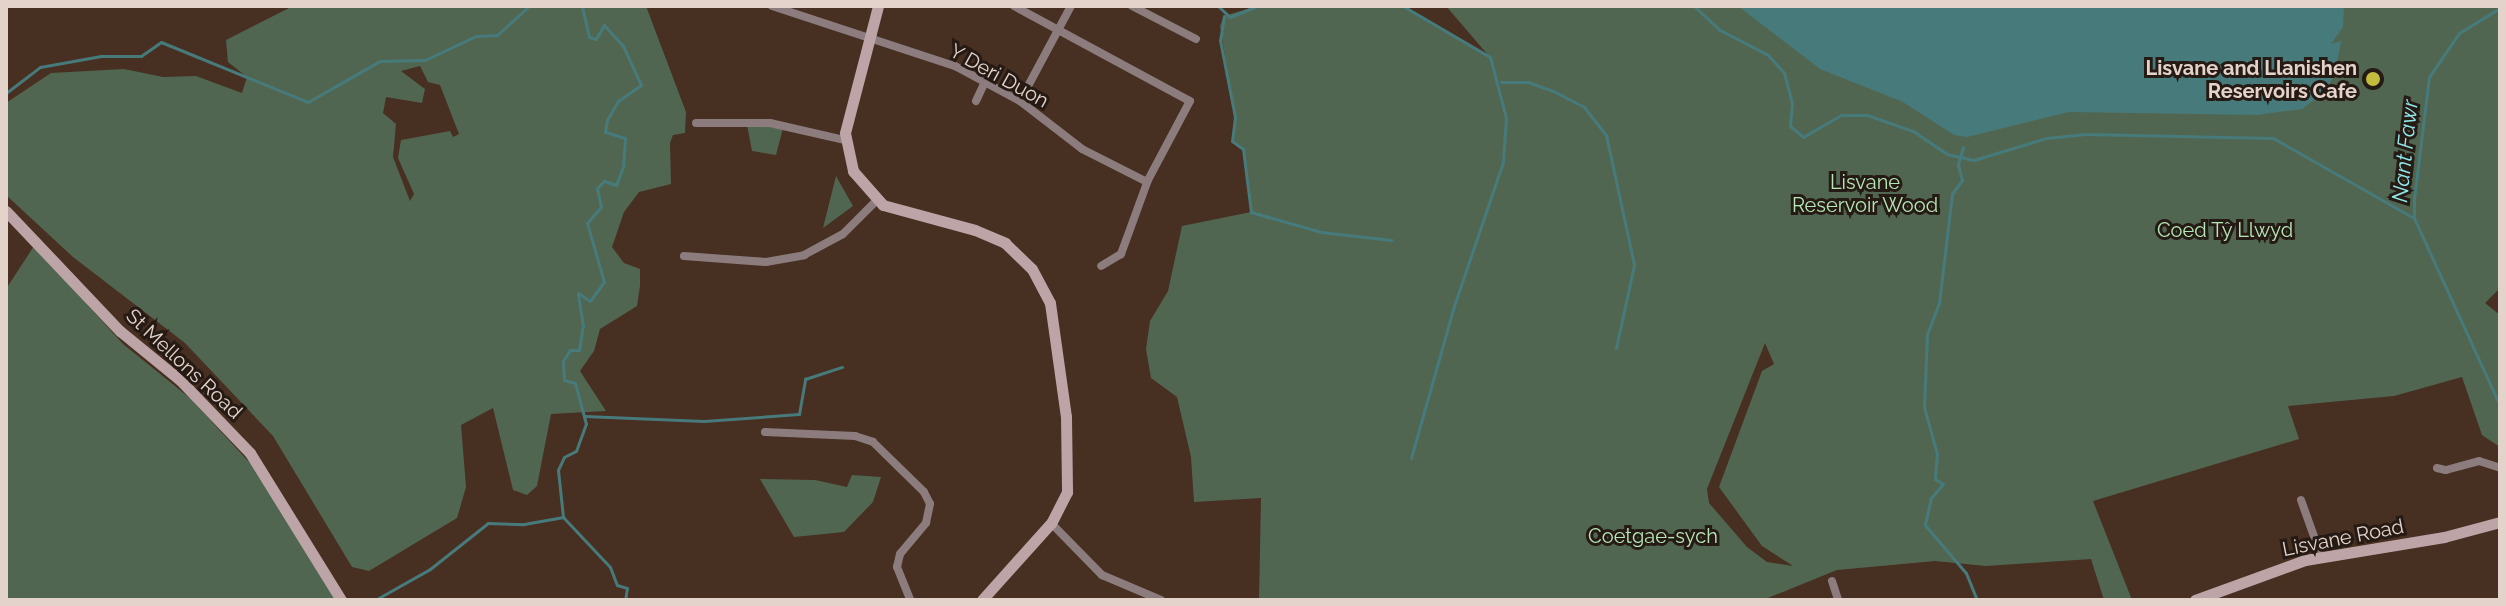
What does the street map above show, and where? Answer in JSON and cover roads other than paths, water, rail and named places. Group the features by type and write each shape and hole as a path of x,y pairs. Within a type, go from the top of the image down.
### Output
{"main road":[{"path":"878,6 848,120 845,140 853,171 877,200 895,210 989,234 1019,254 1042,285 1052,321 1070,472 1064,502 1051,523 982,600"},
{"name":"St Mellons Road","path":"6,211 120,331 180,380 250,453 341,600"},
{"name":"Lisvane Road","path":"2195,600 2321,556 2431,540 2500,522"}],"street":[{"name":"Y Deri Duon","path":"772,6 942,60 1020,101 1082,149 1147,182"},
{"path":"1014,6 1190,101 1147,182 1121,254 1101,266"},
{"path":"1020,101 1071,6"},
{"path":"1138,7 1196,39"},
{"path":"976,101 985,82"},
{"path":"696,123 770,123 845,140"},
{"path":"684,256 766,262 804,255 843,234 877,200"},
{"path":"765,432 855,436 873,442 924,492 930,504 926,523 900,554 897,567 910,600"},
{"path":"2437,468 2446,470 2479,461 2500,468"},
{"path":"2301,500 2321,556"},
{"path":"1051,523 1102,575 1161,600"},
{"path":"1832,581 1838,600"}],"water":[{"path":"1738,6 2344,6 2343,27 2331,44 2341,41 2335,74 2325,92 2302,109 2257,115 2069,112 1967,137 1954,135 1903,102 1820,69"}],"waterway":[{"path":"6,93 40,67 101,56 141,56 161,42 308,102 380,61 425,60 476,36 497,35 529,6"},
{"path":"375,600 430,569 488,523 524,524 563,517 558,470 564,457 576,451 586,424 575,383 564,380 563,361 570,350 579,350 583,326 578,293 590,301 604,282 587,223 601,207 597,188 604,181 616,185 623,167 625,138 605,132 607,120 618,101 641,85 623,46 604,25 596,39 589,37 582,6"},
{"path":"1218,6 1230,17 1257,6"},
{"path":"1403,6 1490,57 1506,118 1503,162 1454,306 1411,458"},
{"path":"1694,6 1720,30 1768,55 1784,73 1792,103 1790,126 1803,137 1841,115 1867,115 1913,131 1947,154 1974,160 2046,138 2086,134 2273,138 2414,218"},
{"name":"Nant Fawr","path":"2500,8 2459,33 2429,77 2414,199 2414,218 2500,406"},
{"path":"1224,16 1220,40 1235,117 1232,141 1243,149 1251,212 1321,232 1392,240"},
{"path":"1501,82 1528,82 1555,92 1584,107 1606,135 1634,265 1616,348"},
{"path":"1963,147 1958,165 1962,180 1952,194 1939,303 1927,335 1924,407 1937,454 1935,479 1943,484 1931,498 1925,525 1966,573 1977,600"},
{"path":"585,416 704,421 799,414 805,379 842,367"},
{"path":"563,517 610,567 617,585 627,588 625,600"}],"place":[{"name":"Lisvane and Llanishen Reservoirs Cafe","path":"2373,79"}],"park label":[{"name":"Lisvane Reservoir Wood","path":"1865,194"},
{"name":"Coed Tŷ Llwyd","path":"2225,230"},
{"name":"Coetgae-sych","path":"1653,536"}]}
